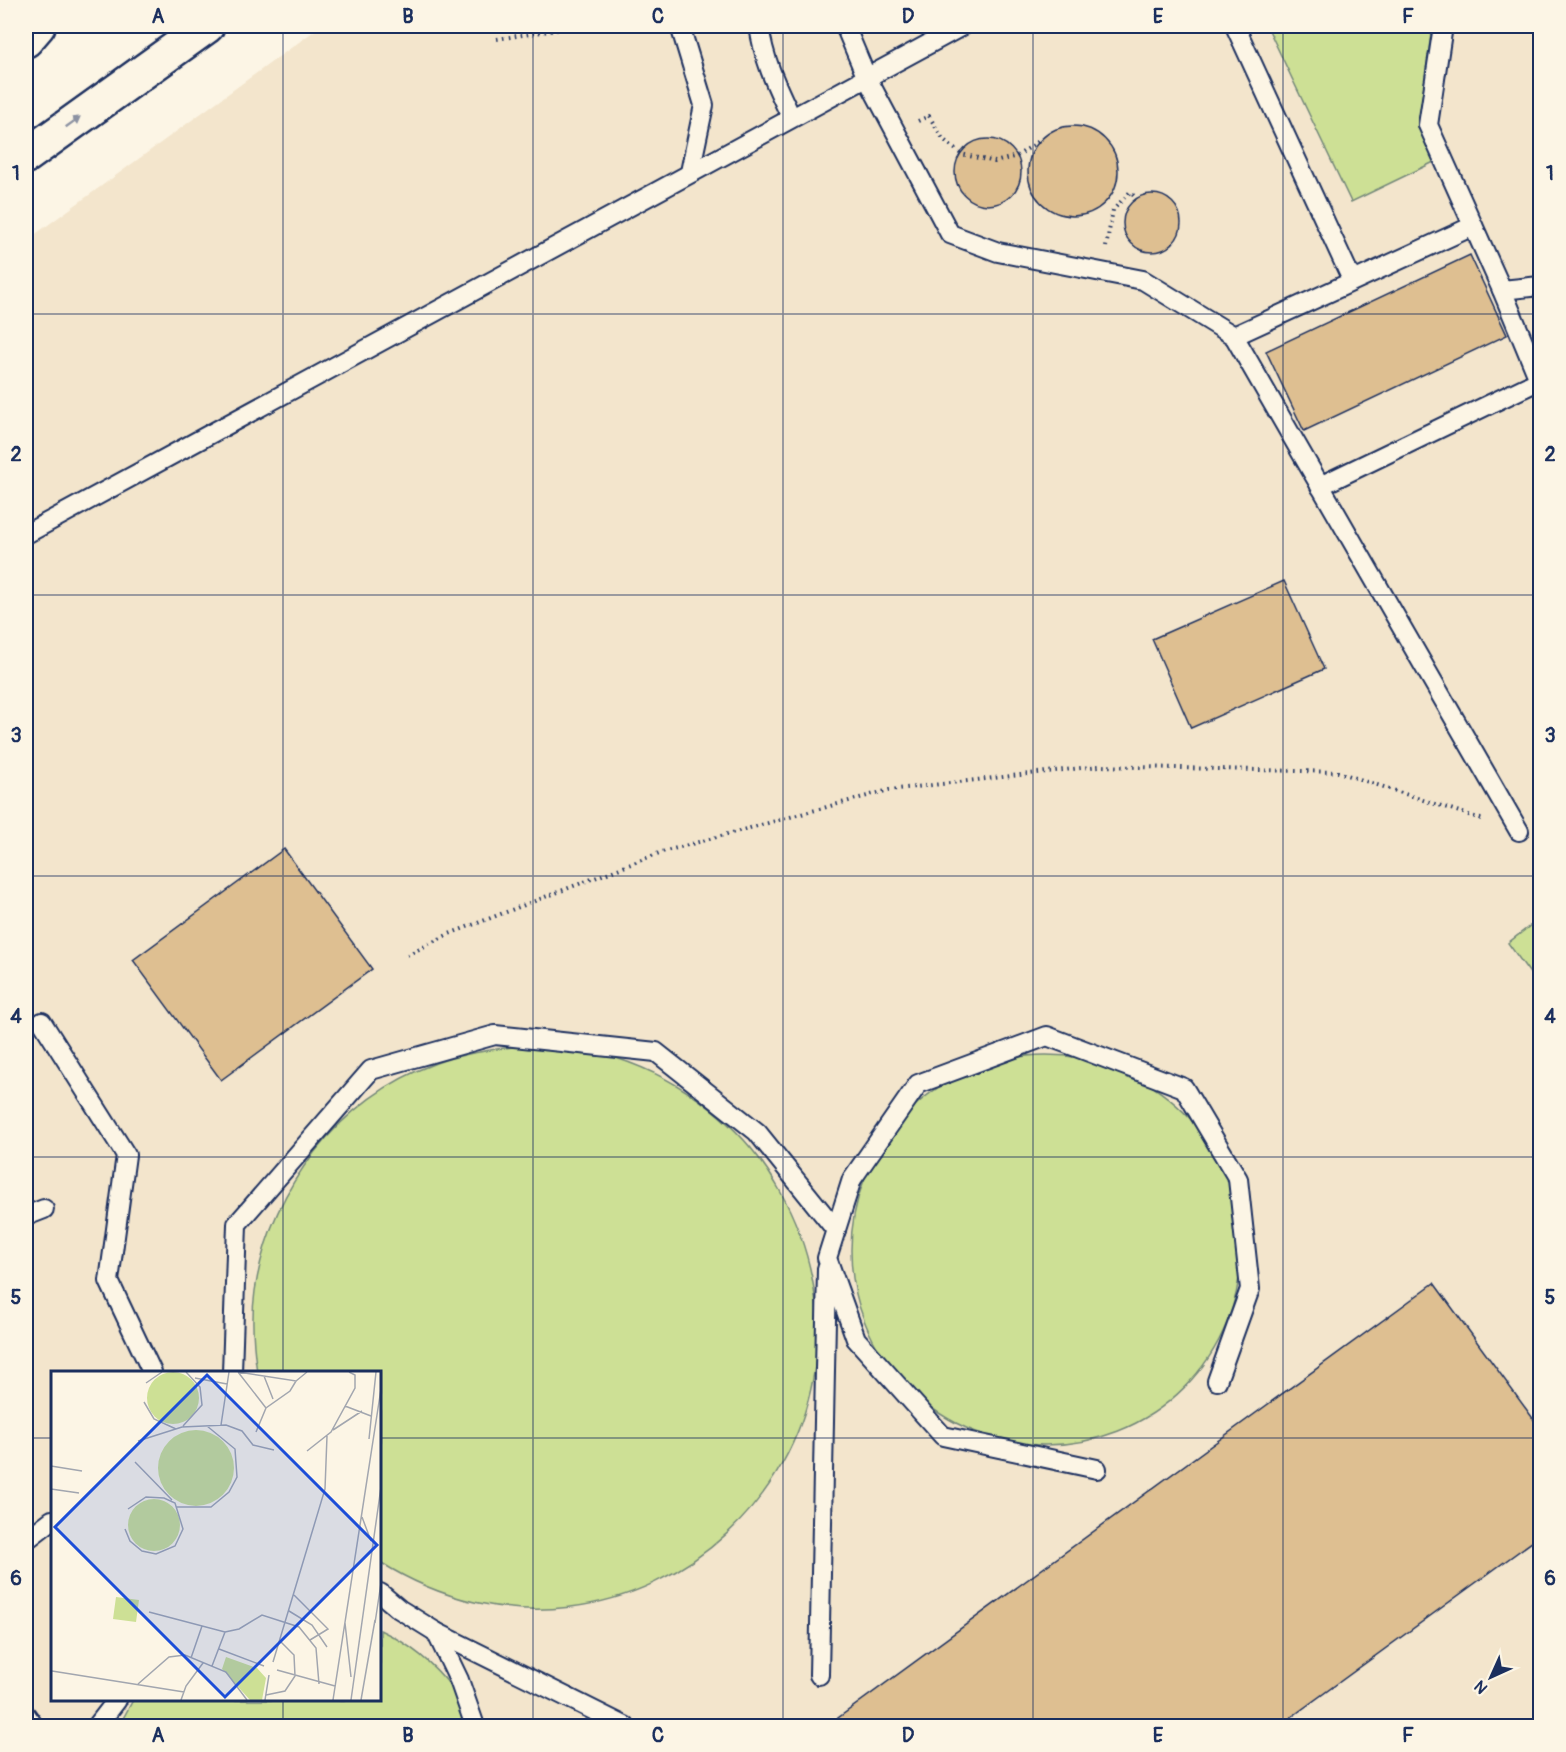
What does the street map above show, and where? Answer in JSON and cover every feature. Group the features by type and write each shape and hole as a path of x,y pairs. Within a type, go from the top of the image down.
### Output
{"main road":[{"path":"26,40 38,26"},
{"path":"26,156 207,26"}],"lane":[{"path":"680,26 704,105 690,172"},
{"path":"759,26 761,45 772,78 791,117"},
{"path":"845,26 866,76 950,234 998,252 1143,280 1234,336 1519,831"},
{"path":"26,534 866,76 962,26"},
{"path":"1235,26 1352,280"},
{"path":"1320,486 1540,381 1428,125 1443,26"},
{"path":"1234,336 1473,226"},
{"path":"1502,290 1540,286"},
{"path":"42,1022 126,1155 109,1281 152,1371"},
{"path":"232,1371 237,1224 371,1070 495,1035 656,1052 757,1132 836,1230"},
{"path":"819,1675 827,1258 852,1179 918,1084 1047,1036 1184,1088 1238,1179 1250,1288 1217,1381"},
{"path":"26,1216 44,1209"},
{"path":"827,1258 856,1339 943,1436 1097,1469"},
{"path":"26,1540 51,1521"},
{"path":"381,1594 399,1609 436,1632 625,1726"},
{"path":"381,1608 399,1609"},
{"path":"436,1632 459,1680 475,1726"},
{"path":"97,1726 116,1701"},
{"path":"26,1715 34,1726"}],"path":[{"path":"497,39 581,26"},
{"path":"943,139 961,154 995,162 1017,156 1042,139"},
{"path":"1102,272 1113,210 1130,192 1137,199"},
{"path":"407,955 449,934 662,852 890,790 1099,766 1338,772 1519,831"}],"shaded area":[{"path":"321,26 1540,26 1540,1726 26,1726 26,241"}],"green space":[{"path":"1267,26 1432,26 1420,116 1436,161 1351,202"},
{"path":"1540,918 1540,987 1508,943"},
{"path":"521,1046 605,1055 641,1067 665,1079 710,1108 748,1145 765,1166 779,1189 814,1286 813,1379 782,1463 728,1533 655,1582 569,1607 475,1602 381,1562 381,1371 257,1371 253,1311 263,1253 276,1217 293,1184 314,1152 368,1099 401,1079 436,1063 478,1052"},
{"path":"1046,1055 1084,1059 1120,1070 1154,1088 1184,1112 1208,1142 1226,1176 1237,1212 1241,1250 1237,1288 1226,1324 1208,1358 1184,1388 1154,1412 1120,1430 1084,1441 1046,1445 1008,1441 972,1430 938,1412 908,1388 884,1358 866,1324 855,1288 851,1250 855,1212 866,1176 884,1142 908,1112 938,1088 972,1070 1008,1059"},
{"path":"381,1630 410,1648 438,1671 453,1689 474,1726 119,1726 132,1701 381,1701"}],"building":[{"path":"1073,126 1090,129 1105,139 1115,154 1118,171 1115,188 1105,203 1090,213 1073,216 1056,213 1041,203 1031,188 1028,171 1031,154 1041,139 1056,129"},
{"path":"988,139 1001,142 1011,149 1018,159 1021,172 1018,185 1011,195 1001,202 988,205 975,202 965,195 958,185 955,172 958,159 965,149 975,142"},
{"path":"1152,194 1163,196 1176,207 1181,223 1179,234 1168,247 1152,252 1141,250 1128,239 1123,223 1125,212 1136,199"},
{"path":"1470,255 1507,335 1304,431 1266,351"},
{"path":"1284,581 1324,669 1191,728 1152,639"},
{"path":"284,849 372,969 221,1080 133,960"},
{"path":"1434,1283 1540,1428 1540,1536 1279,1726 827,1726"}]}
